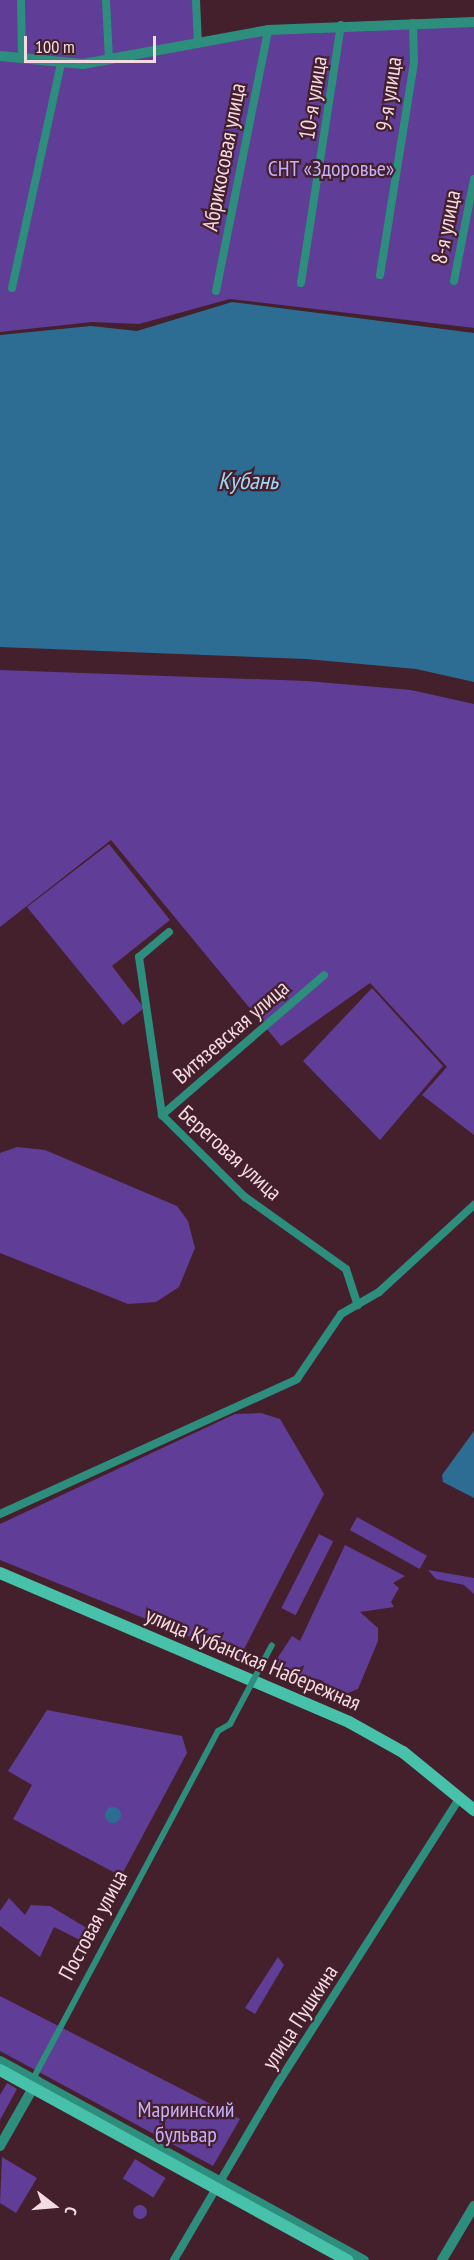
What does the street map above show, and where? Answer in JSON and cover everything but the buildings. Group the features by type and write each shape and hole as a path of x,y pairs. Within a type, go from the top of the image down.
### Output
{"main road":[{"name":"улица Кубанская Набережная","path":"0,1573 349,1722 403,1752 474,1810"},
{"path":"0,2070 33,2084 219,2183 347,2260"}],"street":[{"path":"21,0 22,58"},
{"path":"106,0 109,59"},
{"path":"196,0 198,44"},
{"path":"0,56 61,63 109,59 268,30 341,25 474,22"},
{"name":"9-я улица","path":"380,275 414,63 413,23"},
{"name":"10-я улица","path":"301,284 341,25"},
{"name":"Абрикосовая улица","path":"216,291 268,30"},
{"path":"12,288 61,63"},
{"name":"8-я улица","path":"454,281 474,179"},
{"name":"Береговая улица","path":"169,932 139,957 162,1115 245,1197 346,1269 358,1305"},
{"name":"Витязевская улица","path":"162,1115 324,975"},
{"path":"0,1514 297,1379 341,1314 379,1292 474,1205"},
{"name":"Постовая улица","path":"0,2146 219,1731 230,1724 272,1645"},
{"name":"улица Пушкина","path":"174,2260 219,2183 460,1797"},
{"path":"0,2061 33,2084"},
{"name":"Постовая улица","path":"0,2136 33,2084"},
{"path":"219,2183 364,2260"},
{"path":"442,2260 474,2206"}],"green space":[{"name":"СНТ «Здоровье»","path":"0,0 196,0 198,44 268,30 474,22 474,328 230,299 139,324 92,322 0,332"},
{"path":"0,670 307,681 411,690 474,704 474,1135 422,1095 447,1067 370,983 281,1046 111,840 0,927"},
{"path":"109,844 170,920 112,966 144,1008 123,1025 27,907"},
{"path":"372,988 443,1066 380,1140 303,1061"},
{"path":"17,1147 45,1150 177,1206 188,1221 195,1248 179,1287 156,1302 128,1304 0,1253 0,1153"},
{"path":"261,1413 280,1419 324,1494 240,1657 0,1560 0,1524 235,1414"},
{"path":"357,1517 427,1556 420,1569 350,1530"},
{"path":"319,1534 333,1541 296,1615 281,1608"},
{"path":"345,1545 405,1576 393,1583 399,1588 391,1602 394,1607 360,1612 378,1628 378,1641 358,1689 343,1695 321,1680 271,1668 292,1636 300,1641"},
{"path":"428,1570 474,1578 474,1594 464,1585 436,1579"},
{"path":"47,1710 182,1736 187,1753 121,1876 13,1819 32,1785 8,1771"},
{"path":"9,1898 25,1915 31,1905 50,1906 90,1930 82,1941 54,1927 40,1957 0,1926 0,1911"},
{"path":"278,1957 284,1965 255,2014 245,2008"},
{"name":"Мариинский бульвар","path":"0,1996 240,2119 213,2166 0,2051"},
{"path":"7,2083 17,2089 0,2120 0,2095"},
{"path":"2,2157 37,2178 16,2213 0,2203"},
{"path":"135,2159 166,2178 153,2198 123,2179"},
{"path":"140,2205 145,2207 147,2212 145,2217 140,2219 135,2217 133,2212 135,2207"}],"water":[{"name":"Кубань","path":"232,302 474,333 474,682 416,669 306,659 0,647 0,335 91,326 137,331"},
{"path":"474,1431 474,1498 443,1482 442,1475"},
{"path":"113,1807 121,1815 113,1823 105,1815"}]}
